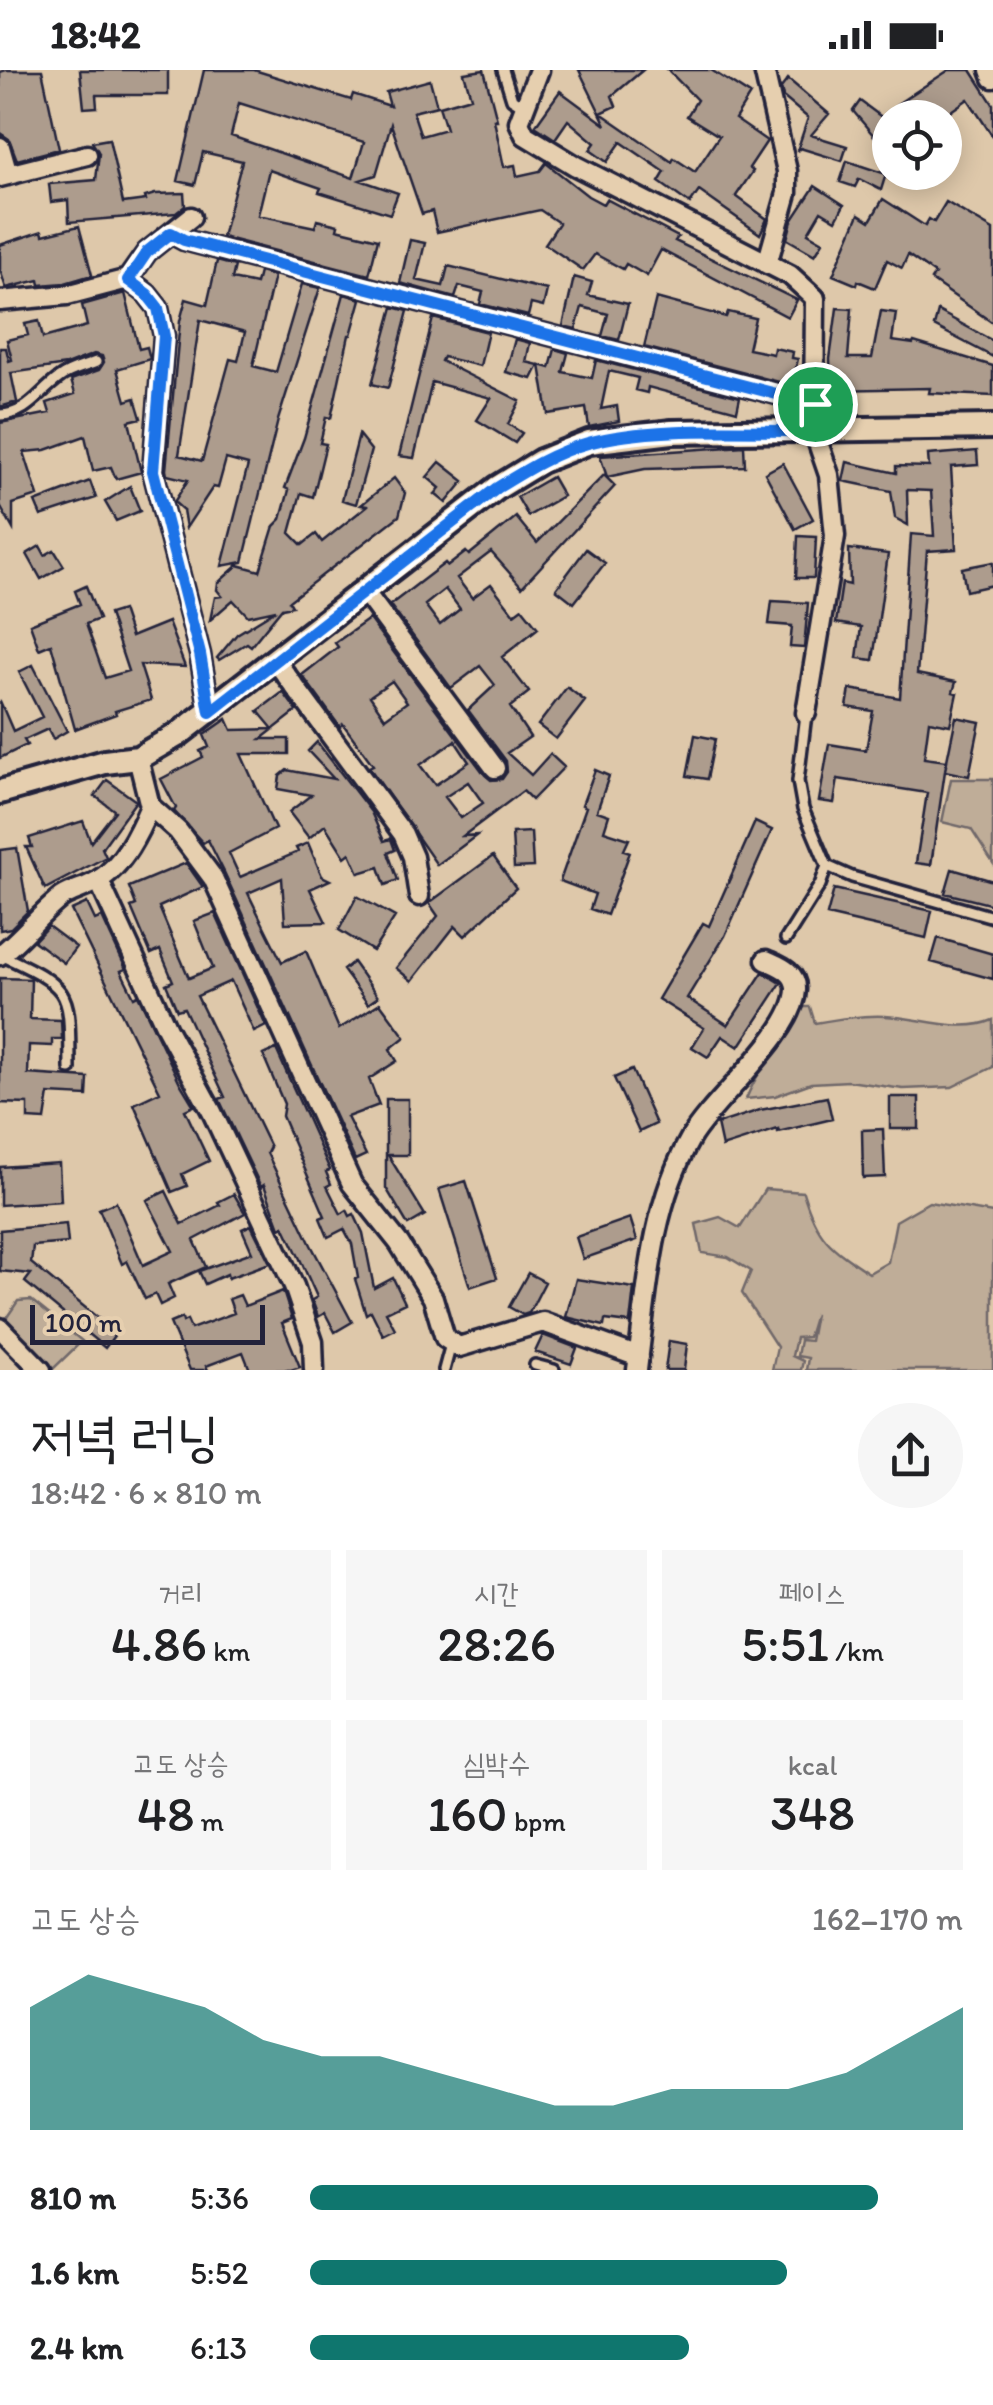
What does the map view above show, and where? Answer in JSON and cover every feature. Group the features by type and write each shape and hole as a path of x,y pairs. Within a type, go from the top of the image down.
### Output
{"street":[{"path":"539,70 523,106 520,122 525,135 576,166 790,276 815,298 814,431 830,475 835,536 806,713"},
{"path":"764,70 787,172 787,193 766,264"},
{"path":"990,70 993,78"},
{"path":"0,148 4,176 87,155"},
{"path":"0,301 67,295 128,280 147,252 191,217"},
{"path":"171,233 184,240 815,404"},
{"path":"128,280 158,308 164,336 153,471 200,654 210,712"},
{"path":"0,792 63,772 138,758 210,712 497,488 541,461 589,442 672,432 992,431"},
{"path":"364,591 494,768"},
{"path":"275,660 403,834 414,857 420,896"},
{"path":"138,758 150,806 178,831 212,878 352,1184 399,1242 433,1298 445,1338 460,1347 543,1322 638,1363 658,1219 671,1179 692,1137 772,1040 796,992 795,980 788,971 766,960"},
{"path":"1,955 66,894 99,880 121,858 150,806"},
{"path":"99,880 294,1286 313,1342 314,1370"},
{"path":"0,1328 40,1370"}],"lane":[{"path":"503,70 512,98 523,106"},
{"path":"0,415 14,415 26,409 60,376 96,362"},
{"path":"786,939 820,885 827,866 803,809 798,782 806,713"},
{"path":"827,866 852,877 993,917"},
{"path":"1,955 57,985 67,998 70,1069"},
{"path":"444,1370 451,1344"},
{"path":"535,1365 554,1370"}],"shaded area":[{"path":"951,779 993,779 993,863 971,829 942,822"},
{"path":"801,1007 810,1007 815,1023 876,1016 953,1025 993,1020 993,1067 952,1087 903,1089 849,1081 811,1083 775,1096 746,1099"},
{"path":"765,1189 803,1192 826,1240 869,1273 888,1262 896,1221 929,1202 993,1213 993,1370 806,1370 808,1358 797,1356 800,1340 810,1341 815,1314 808,1337 796,1338 792,1356 803,1361 801,1370 772,1370 777,1347 742,1293 751,1271 728,1257 702,1253 696,1224 720,1217 740,1228"},
{"path":"31,1300 82,1341 52,1370 46,1370 3,1323 18,1301"}],"building":[{"path":"42,70 59,149 17,160 9,139 0,133 0,72"},
{"path":"80,70 168,70 168,95 96,95 97,107 84,108"},
{"path":"204,70 254,70 351,100 353,94 390,106 386,92 430,80 437,106 413,112 421,136 446,129 439,106 471,97 464,73 484,70 504,167 515,165 517,176 540,171 546,163 588,196 603,204 606,199 678,237 675,241 797,300 788,317 661,250 647,276 595,254 583,270 545,244 559,223 540,210 437,232 432,211 422,214 391,124 376,175 360,180 398,193 390,214 319,192 321,188 269,170 258,215 315,227 317,220 378,239 369,275 222,237 242,161 203,152 195,185 178,181","holes":["239,103 364,142 353,178 231,136"]},
{"path":"579,70 643,70 612,96 616,106 601,113 672,162 674,158 695,172 719,136 687,116 697,100 668,70 711,70 750,95 735,119 767,141 736,196 767,219 760,234 699,191 690,204 659,182 665,172 621,142 607,162 590,150 595,143 568,120 555,139 535,126 560,91 606,125"},
{"path":"949,70 971,70 993,104 993,137 968,99 962,103 962,100 903,100"},
{"path":"788,79 829,114 811,135 847,146 842,161 800,148 797,151 808,118 783,97 781,88"},
{"path":"860,101 872,110 872,133 853,111"},
{"path":"109,139 123,203 146,200 145,197 155,194 184,193 185,206 176,213 69,222 68,200 51,202 49,184 96,180 99,153 92,142"},
{"path":"847,161 872,169 872,186 859,179 855,187 840,182"},
{"path":"815,186 844,205 836,220 821,211 808,233 823,242 815,255 787,239 792,221"},
{"path":"883,199 925,226 929,219 934,222 946,202 993,230 993,323 931,280 935,274 908,255 902,268 887,260 875,288 833,275 859,214 870,221"},
{"path":"79,226 92,275 65,283 40,285 39,280 6,288 0,270 0,245 42,231 43,235"},
{"path":"410,240 425,243 416,280 443,286 448,266 547,290 543,307 531,304 528,316 480,304 483,292 459,286 455,298 400,283"},
{"path":"217,261 235,266 232,279 256,284 259,272 274,276 253,366 276,372 302,284 320,288 278,420 243,562 222,566 248,465 226,459 218,488 213,487 186,528 183,510 174,502 188,480 167,475 166,470 180,321 186,299 207,305","holes":["200,320 245,332 238,361 230,359 202,461 179,455"]},
{"path":"574,277 592,282 588,295 628,304 619,340 602,336 608,314 582,307 576,329 563,326"},
{"path":"125,293 139,349 147,347 150,359 117,369 126,401 135,398 141,418 129,421 141,472 116,479 111,467 93,471 85,436 46,450 24,452 38,496 13,504 13,529 0,506 0,423 50,413 47,403 75,394 71,380 99,370 104,362 102,356 94,354 66,365 11,373 17,402 0,407 0,348 6,348 9,361 12,360 7,340 28,335 25,324 39,321 43,338 87,326 82,305"},
{"path":"344,294 361,299 331,418 326,417 320,443 326,444 313,497 301,493 290,533 302,545 316,534 322,542 394,478 405,493 399,516 289,601 292,606 282,608 251,646 247,643 219,660 237,634 276,610 248,616 233,600 210,620 215,597 222,596 217,590 218,583 238,565 260,571 274,526 281,519 289,490 285,488 304,438"},
{"path":"656,298 726,317 728,312 755,318 748,349 773,354 774,348 793,352 792,358 798,359 794,376 789,375 787,384 644,347"},
{"path":"393,307 408,311 388,388 372,384"},
{"path":"837,308 852,309 848,358 872,358 881,311 896,313 892,341 914,342 993,366 993,396 929,393 930,388 831,390 830,359"},
{"path":"938,311 993,341 993,357 934,326"},
{"path":"433,318 488,332 480,366 443,357 441,361 520,401 508,424 522,433 515,443 477,420 491,398 432,382 414,458 399,456"},
{"path":"515,339 530,343 526,362 539,365 532,379 506,372"},
{"path":"555,349 568,353 563,372 592,378 596,360 740,397 737,411 648,387 647,393 635,390 638,378 609,371 601,409 617,406 619,421 589,427 586,408 548,414 540,365 550,368"},
{"path":"359,435 371,450 356,504 342,500"},
{"path":"744,446 745,466 645,469 607,477 600,456"},
{"path":"977,451 978,465 951,467 956,549 927,551 917,674 956,682 953,692 957,693 950,725 929,721 924,758 947,761 956,717 980,722 969,776 945,771 931,865 916,863 927,793 838,779 834,803 819,801 829,744 866,750 873,711 847,707 850,689 900,698 911,534 934,536 931,491 907,490 908,525 895,518 891,491 843,481 847,462 896,473 896,466 929,467 928,455"},
{"path":"440,462 464,481 446,503 435,494 440,488 427,477"},
{"path":"783,463 813,519 795,529 765,473"},
{"path":"604,475 615,486 522,587 491,552 457,578 472,598 491,584 514,614 522,608 538,628 502,657 529,692 510,707 530,737 507,753 531,775 550,754 564,767 532,800 523,791 463,836 477,835 437,865 369,767 373,765 302,675 338,647 335,643 369,619 485,775 491,780 502,779 507,772 506,761 468,710 495,685 480,666 451,688 390,605 445,563 448,566 466,552 469,555 516,517 537,543","holes":["445,589 460,609 440,625 425,605","392,681 407,702 385,718 370,696","455,741 469,762 435,785 420,765","468,782 483,803 461,818 445,797"]},
{"path":"552,477 563,496 528,516 517,497"},
{"path":"90,481 96,498 41,516 35,502"},
{"path":"130,486 140,511 116,521 105,502"},
{"path":"798,536 816,537 814,578 796,578"},
{"path":"40,546 45,555 54,550 64,566 41,579 27,554"},
{"path":"586,549 605,563 574,603 556,589"},
{"path":"849,549 888,554 873,660 857,658 861,627 836,623 842,583 850,585"},
{"path":"993,562 993,585 966,591 962,568"},
{"path":"86,586 99,619 86,624 105,678 128,671 109,614 122,610 131,637 168,622 185,667 140,665 151,700 75,729 51,644 39,649 30,624 80,604 75,591"},
{"path":"772,601 808,603 804,648 790,647 792,626 769,624"},
{"path":"33,665 67,731 53,739 48,729 0,758 0,701 13,731 42,717 19,672"},
{"path":"567,687 585,701 556,739 538,725"},
{"path":"283,692 297,711 261,739 289,739 289,754 241,754 275,829 229,853 240,877 298,852 296,848 308,843 322,876 330,880 310,889 326,922 285,923 282,878 248,893 282,962 306,951 339,1029 380,1003 405,1037 390,1049 397,1061 369,1079 379,1105 347,1117 366,1155 355,1160 208,840 203,843 174,811 161,779 203,757 200,751 209,747 204,735 227,719 232,730 273,729 258,711"},
{"path":"695,735 715,739 707,779 687,776"},
{"path":"317,742 371,812 384,841 391,839 395,850 388,853 398,880 385,885 379,867 359,873 350,853 345,857 325,825 309,838 289,812 311,795 278,789 280,776 287,770 334,779 308,751"},
{"path":"595,770 609,776 597,811 609,815 604,831 629,839 624,850 630,852 607,915 590,909 595,894 560,881"},
{"path":"107,780 136,801 102,848 106,857 45,889 26,847 32,847 29,838 83,821 91,842 115,811 95,796"},
{"path":"755,822 772,830 725,936 687,998 728,1025 763,972 781,983 739,1047 722,1036 708,1057 692,1047 704,1028 658,999 703,923 709,926"},
{"path":"531,832 533,867 514,868 512,833"},
{"path":"17,848 28,911 11,928 0,930 0,850"},
{"path":"493,856 516,888 465,936 455,926 412,981 396,968 438,916 429,903"},
{"path":"186,863 203,887 159,907 189,978 213,968 194,921 215,913 266,1026 254,1032 231,981 197,996 270,1147 267,1153 352,1322 335,1332 325,1313 318,1317 312,1300 317,1297 300,1259 284,1226 280,1228 264,1185 261,1187 219,1099 225,1097 184,1008 177,1010 166,984 173,981 160,950 151,954 131,907 136,905 129,887"},
{"path":"952,869 993,881 993,905 945,893"},
{"path":"834,889 932,911 926,938 827,915"},
{"path":"357,896 395,917 373,951 339,930"},
{"path":"87,903 95,920 102,917 126,969 121,971 134,997 138,995 194,1106 185,1110 209,1161 182,1174 187,1186 172,1192 134,1104 160,1092 71,910"},
{"path":"48,926 76,947 64,963 34,941"},
{"path":"938,938 993,954 993,979 931,962"},
{"path":"353,962 378,997 368,1004 343,970"},
{"path":"0,978 31,979 30,1019 61,1020 62,1039 52,1039 52,1046 29,1045 28,1074 88,1078 87,1096 49,1094 45,1120 28,1119 28,1104 0,1103"},
{"path":"276,1049 330,1170 326,1172 331,1184 327,1186 341,1214 347,1210 350,1216 354,1214 363,1233 374,1288 393,1278 405,1303 386,1312 395,1329 383,1335 371,1311 366,1314 355,1279 358,1278 352,1244 344,1229 328,1237 320,1218 325,1216 282,1116 284,1104 263,1055"},
{"path":"632,1070 656,1124 639,1132 614,1078"},
{"path":"827,1097 832,1119 778,1129 722,1147 717,1124 760,1110"},
{"path":"890,1097 919,1097 919,1129 890,1129"},
{"path":"386,1099 408,1099 408,1155 388,1155 425,1215 408,1225 386,1188"},
{"path":"883,1129 885,1177 863,1178 862,1130"},
{"path":"59,1163 61,1201 0,1205 0,1167"},
{"path":"466,1181 497,1278 470,1287 439,1189"},
{"path":"166,1191 182,1224 234,1194 245,1213 194,1240 206,1267 168,1284 174,1298 160,1305 155,1294 145,1299 127,1261 122,1264 99,1209 116,1202 143,1265 173,1251 147,1200"},
{"path":"630,1218 637,1240 583,1259 576,1237"},
{"path":"66,1224 68,1243 33,1246 31,1263 116,1333 105,1348 25,1282 31,1274 0,1271 0,1230"},
{"path":"251,1225 270,1263 205,1284 199,1271 252,1252 242,1229"},
{"path":"528,1273 545,1282 529,1313 523,1315 509,1307"},
{"path":"576,1279 634,1288 630,1323 605,1320 604,1326 566,1317"},
{"path":"283,1291 292,1319 282,1323 300,1367 250,1370 243,1352 206,1366 208,1370 190,1370 170,1323 182,1318 191,1329 234,1313 229,1299 240,1295 245,1306"},
{"path":"543,1335 577,1348 571,1364 535,1352"},
{"path":"669,1341 687,1344 684,1370 665,1370"}],"route":[{"path":"171,233 184,240 815,404 814,431 672,432 589,442 541,461 497,488 210,712 200,654 153,471 164,336 158,308 128,280 147,252 171,233"}]}
